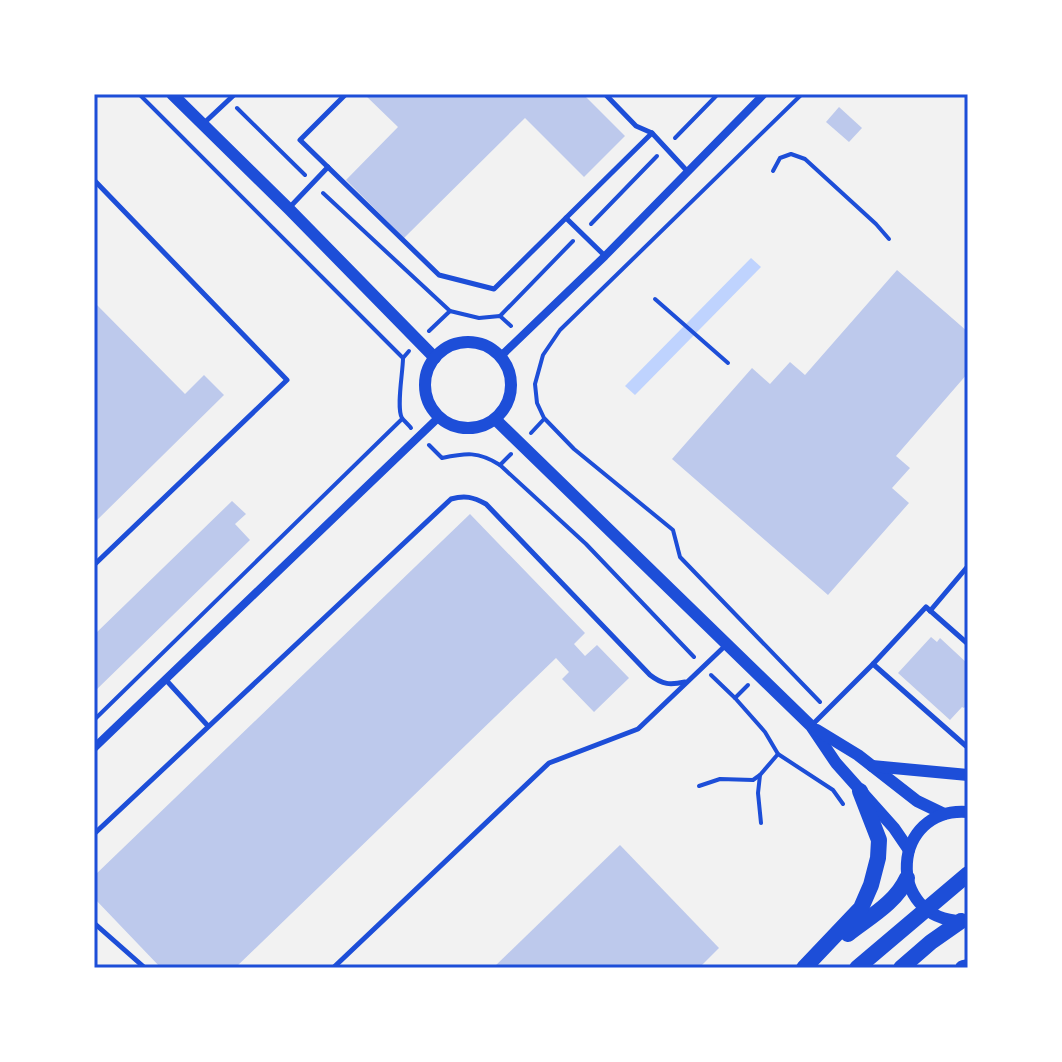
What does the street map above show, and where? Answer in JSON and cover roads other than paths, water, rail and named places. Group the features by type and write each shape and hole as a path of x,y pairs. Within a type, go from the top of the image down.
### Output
{"highway":[{"path":"804,968 861,908 871,885 879,840 860,791"},
{"path":"857,968 968,874"},
{"path":"804,968 892,900 907,878"},
{"path":"901,968 931,942 964,921"}],"street":[{"path":"172,94 435,358"},
{"path":"500,357 605,256 764,94"},
{"path":"473,343 483,345 500,357 509,374 510,394 502,412 495,419 477,427 457,427 439,417 432,409 425,388 426,378 435,358 443,351 452,346 473,343"},
{"path":"94,748 439,417"},
{"path":"495,419 811,726 836,763 894,828 909,850"},
{"path":"811,726 858,755 917,801 944,814"},
{"path":"871,766 968,775"},
{"path":"964,921 942,918 924,907 907,878 906,867 909,850 919,831 930,821 944,814 968,812"}],"lane":[{"path":"203,124 235,94"},
{"path":"346,94 300,140 439,275 494,289 652,133"},
{"path":"605,94 636,126 652,133 688,172"},
{"path":"289,209 328,167"},
{"path":"94,180 287,380 94,565"},
{"path":"566,218 605,256"},
{"path":"94,834 441,506 462,496 486,504 659,682 670,685 685,682"},
{"path":"930,611 968,566"},
{"path":"811,726 926,607 968,644"},
{"path":"333,968 549,763 638,729 727,644"},
{"path":"873,664 966,746 968,744"},
{"path":"166,680 208,726"},
{"path":"94,923 145,968"}],"water":[{"path":"751,258 761,267 635,395 625,386"}]}
